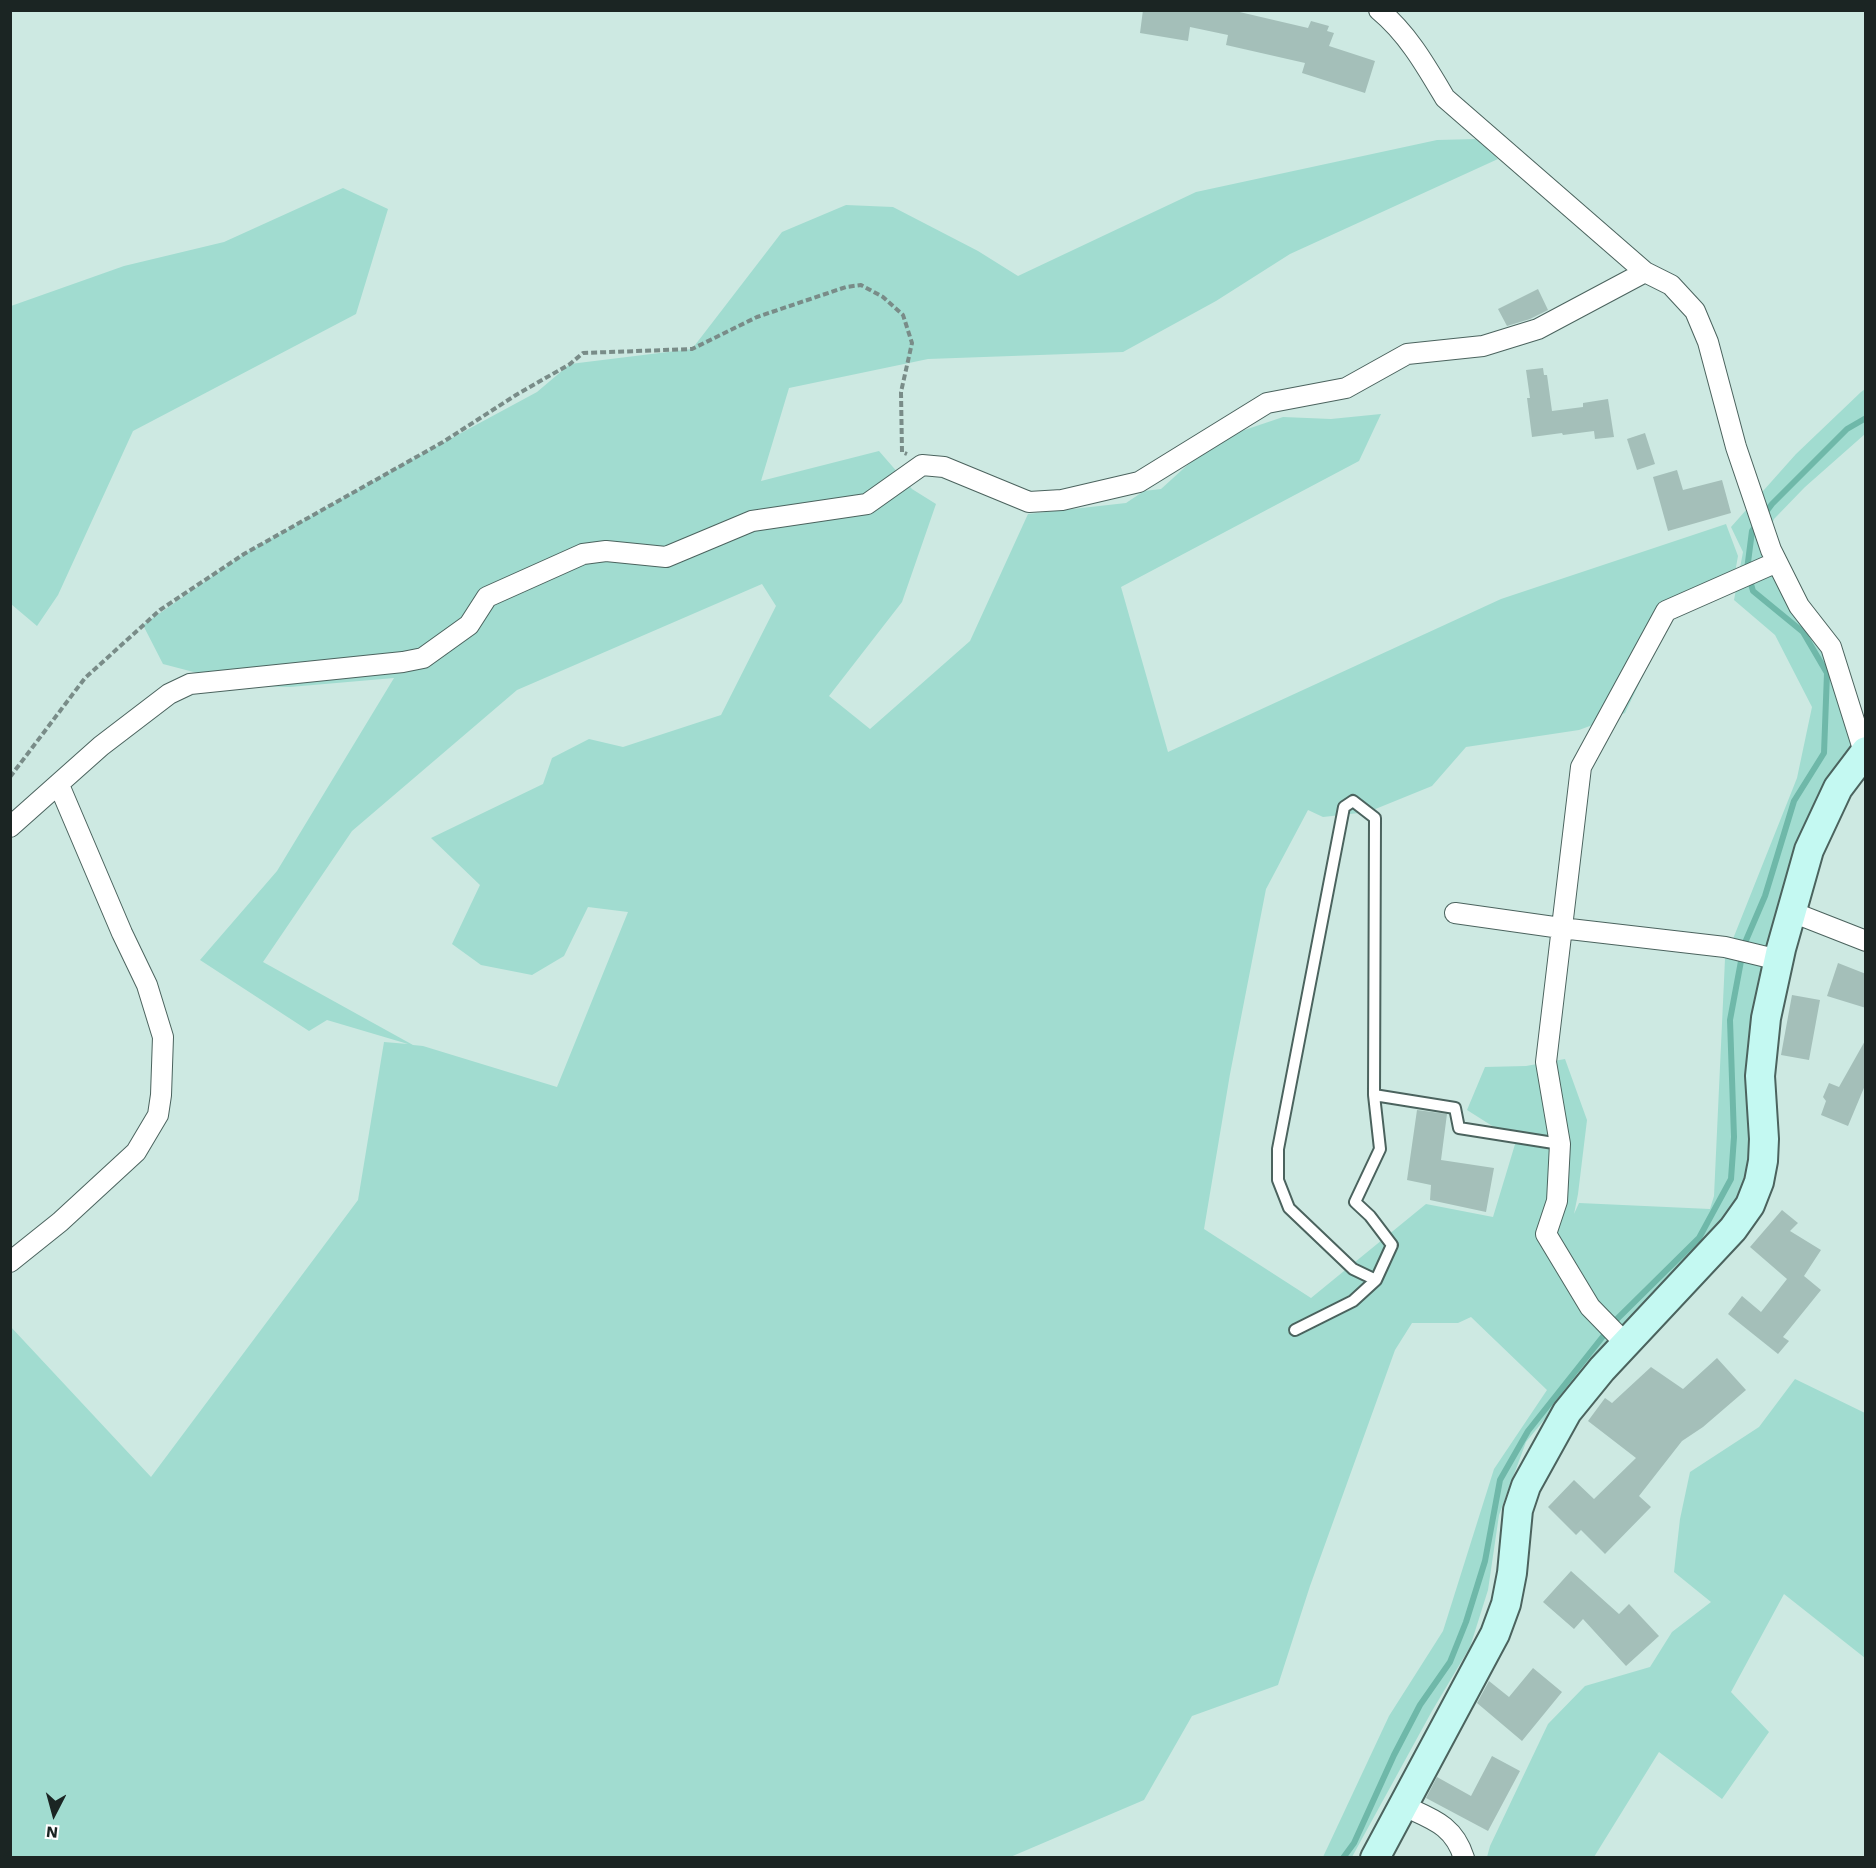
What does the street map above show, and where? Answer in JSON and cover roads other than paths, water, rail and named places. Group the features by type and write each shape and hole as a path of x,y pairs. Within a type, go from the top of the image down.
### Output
{"street":[{"path":"1375,1857 1495,1634 1506,1604 1512,1573 1518,1510 1526,1486 1567,1412 1602,1369 1733,1228 1750,1205 1759,1182 1762,1161 1764,1140 1760,1076 1766,1018 1779,960 1809,850 1838,788 1865,752 1831,647 1799,606 1771,550 1736,447 1708,342 1695,311 1671,285 1645,272 1445,98 1426,66 1396,24 1379,10"},
{"path":"10,827 118,733 169,694 190,684 423,658 469,625 487,597 583,554 606,551 666,557 752,521 867,504 922,465 944,467 1029,502 1062,500 1139,482 1267,403 1346,388 1407,354 1483,346 1538,329 1645,272"},
{"path":"1626,1344 1590,1307 1546,1234 1557,1201 1560,1144 1546,1062 1581,767 1666,611 1777,562"},
{"path":"10,1262 60,1222 136,1152 158,1115 161,1095 163,1037 147,985 122,933 59,785"},
{"path":"1792,912 1866,941"},
{"path":"1455,913 1725,947 1779,960"},
{"path":"1404,1806 1443,1824 1459,1843 1464,1857"}],"lane":[{"path":"1295,1330 1353,1301 1376,1280 1392,1245 1370,1216 1354,1202 1380,1149 1374,1095 1375,818 1353,801 1344,807 1278,1149 1278,1180 1289,1208 1353,1269 1376,1280"},
{"path":"1374,1095 1455,1108 1459,1128 1560,1144"}],"waterway":[{"path":"1763,516 1772,504 1847,429 1866,418"},
{"path":"1343,1858 1354,1843 1394,1755 1420,1705 1450,1662 1466,1622 1485,1561 1500,1480 1528,1431 1616,1320 1699,1238 1731,1179 1734,1137 1730,1020 1744,945 1765,896 1794,801 1824,753 1827,673 1803,632 1753,591 1747,570 1752,531 1757,524"}]}
